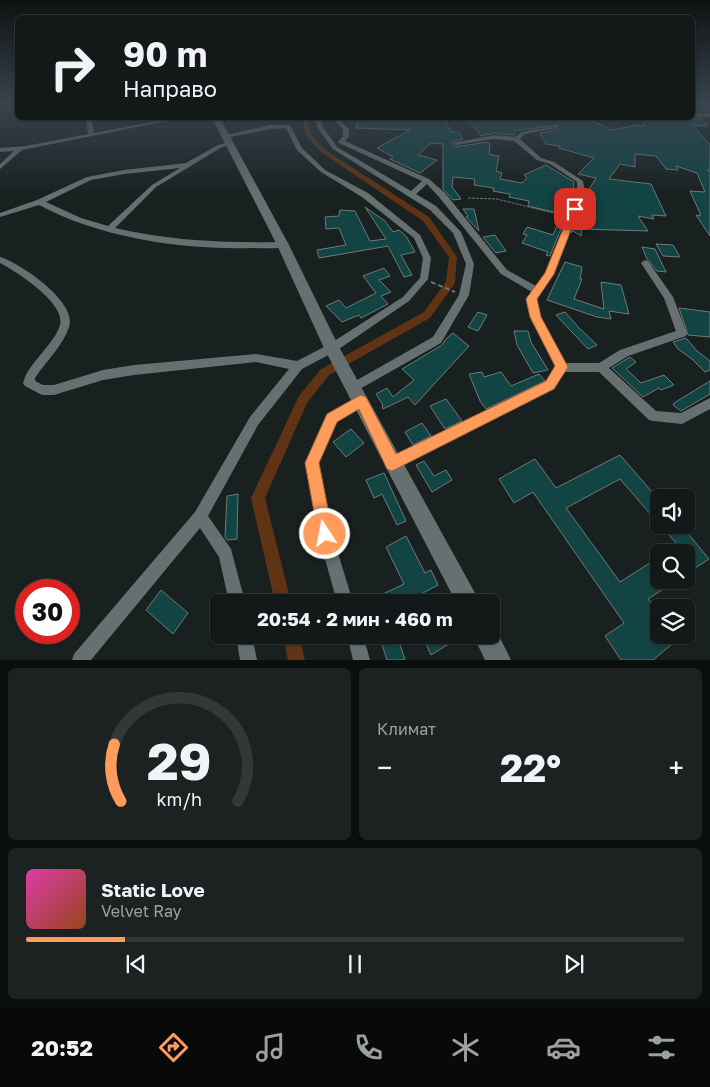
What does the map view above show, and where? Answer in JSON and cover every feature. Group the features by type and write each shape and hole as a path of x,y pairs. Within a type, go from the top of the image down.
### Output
{"main road":[{"path":"223,133 283,245 332,348 392,464 464,594"},
{"path":"490,644 499,660"}],"street":[{"path":"0,150 20,149 102,133"},
{"path":"109,229 154,186 227,140 251,133"},
{"path":"80,660 200,516 254,421 298,366 332,348 406,298 424,279 427,258 417,236 365,195 323,171 299,148 291,133"},
{"path":"324,133 335,148 433,208 457,232 470,264 464,296 437,340 357,394 332,418 312,463 325,534 343,594"},
{"path":"346,133 346,136 341,142 427,180 442,195 504,272 538,291"},
{"path":"516,140 524,133"},
{"path":"456,143 494,137 516,140 539,159 552,163 580,181 581,193 549,274 531,299 536,317 562,367"},
{"path":"0,167 20,149"},
{"path":"0,215 40,202 95,177 188,166"},
{"path":"412,194 427,180"},
{"path":"40,202 54,210 109,229 158,238 215,245 283,245"},
{"path":"0,260 10,264 38,283 57,303 66,318 66,324 30,377 29,383 42,390 54,390 103,375 134,370 256,358 298,366"},
{"path":"562,367 601,368 624,353 682,333 668,297 645,263"},
{"path":"392,464 550,385 562,367"},
{"path":"601,368 653,416 682,419 710,403"},
{"path":"200,516 226,554 235,594"},
{"path":"246,644 249,660"},
{"path":"358,644 362,660"}],"path":[{"path":"468,198 497,199 561,215"},
{"path":"424,279 464,296"}],"building":[{"path":"405,133 459,133 463,139 451,142 455,147 488,142 490,144 489,154 499,156 496,171 502,173 500,179 522,183 527,178 524,175 546,165 574,182 573,193 575,194 550,256 546,255 548,252 522,243 527,235 523,234 527,227 553,235 562,214 528,206 529,201 509,197 510,194 493,191 494,188 474,185 475,179 453,177 452,187 461,199 453,200 443,189 443,144 431,143 418,155 437,160 420,173 390,159 393,157 377,148"},
{"path":"479,133 514,133 514,135 494,133 481,136"},
{"path":"540,133 699,133 710,145 710,168 708,171 710,171 710,236 696,215 700,216 700,213 690,191 705,192 697,173 676,166 678,170 666,169 656,156 635,154 635,167 620,164 609,179 651,184 666,216 652,215 654,219 638,216 648,231 582,229 581,236 573,231 571,233 586,196 592,198 590,188 596,178 578,174 594,158 559,148 560,146 546,144"},
{"path":"365,207 385,221 393,232 399,230 406,236 415,252 401,255 412,275 404,277 388,246 319,258 317,250 346,245 339,228 326,229 325,217 339,216 340,210 355,211 370,241 386,239"},
{"path":"463,209 474,209 479,231 466,217 468,216"},
{"path":"495,235 506,251 496,253 483,237"},
{"path":"656,244 673,245 680,257 663,256"},
{"path":"642,247 655,249 666,272 657,271 647,259"},
{"path":"565,262 582,267 580,279 582,279 574,299 604,309 601,282 621,285 629,314 609,311 611,319 597,317 547,300"},
{"path":"384,268 390,276 379,280 391,292 381,296 388,304 361,318 359,315 342,322 326,306 339,300 346,308 376,293 363,276"},
{"path":"679,308 710,312 710,337 688,335"},
{"path":"478,312 487,315 478,331 468,327"},
{"path":"565,312 597,345 588,349 556,315"},
{"path":"514,331 528,331 531,342 548,370 533,373 517,345"},
{"path":"453,333 469,346 415,405 408,397 383,409 383,405 376,394 387,388 393,397 414,380 402,369 442,345"},
{"path":"686,338 697,351 710,361 710,370 705,372 678,349 673,342"},
{"path":"630,357 636,362 626,369 641,383 664,375 674,385 661,390 659,388 643,397 612,368"},
{"path":"482,372 484,377 501,372 511,386 539,374 545,381 486,409 480,401 469,374"},
{"path":"710,381 710,394 681,411 673,405 674,403"},
{"path":"446,399 462,421 445,429 430,406"},
{"path":"422,423 431,436 413,445 405,432"},
{"path":"351,429 364,443 346,457 333,442"},
{"path":"620,455 650,490 650,514 620,479 566,508 620,582 650,563 650,589 663,589 648,599 650,602 650,644 672,644 653,660 621,660 605,636 624,623 533,492 514,503 499,479 535,459 556,488"},
{"path":"424,461 434,476 446,470 452,480 432,492 416,465"},
{"path":"384,473 406,521 397,525 382,494 374,498 366,480"},
{"path":"238,494 237,539 227,540 225,537 227,496"},
{"path":"668,534 688,534 709,559 695,568 695,544 677,544"},
{"path":"406,536 425,573 431,570 438,585 421,594 383,594 404,584 386,547"},
{"path":"161,590 188,613 173,634 146,610"},
{"path":"382,644 400,644 405,660 387,660"},
{"path":"426,644 449,644 431,655"}],"waterway":[{"path":"281,594 258,498 303,400 325,372 427,315 450,283 453,257 426,219 323,151 308,133"},
{"path":"293,644 297,660"}],"route":[{"path":"325,534 312,463 332,418 361,401 392,464 550,385 562,367 536,317 531,299 549,274 575,209"}]}
